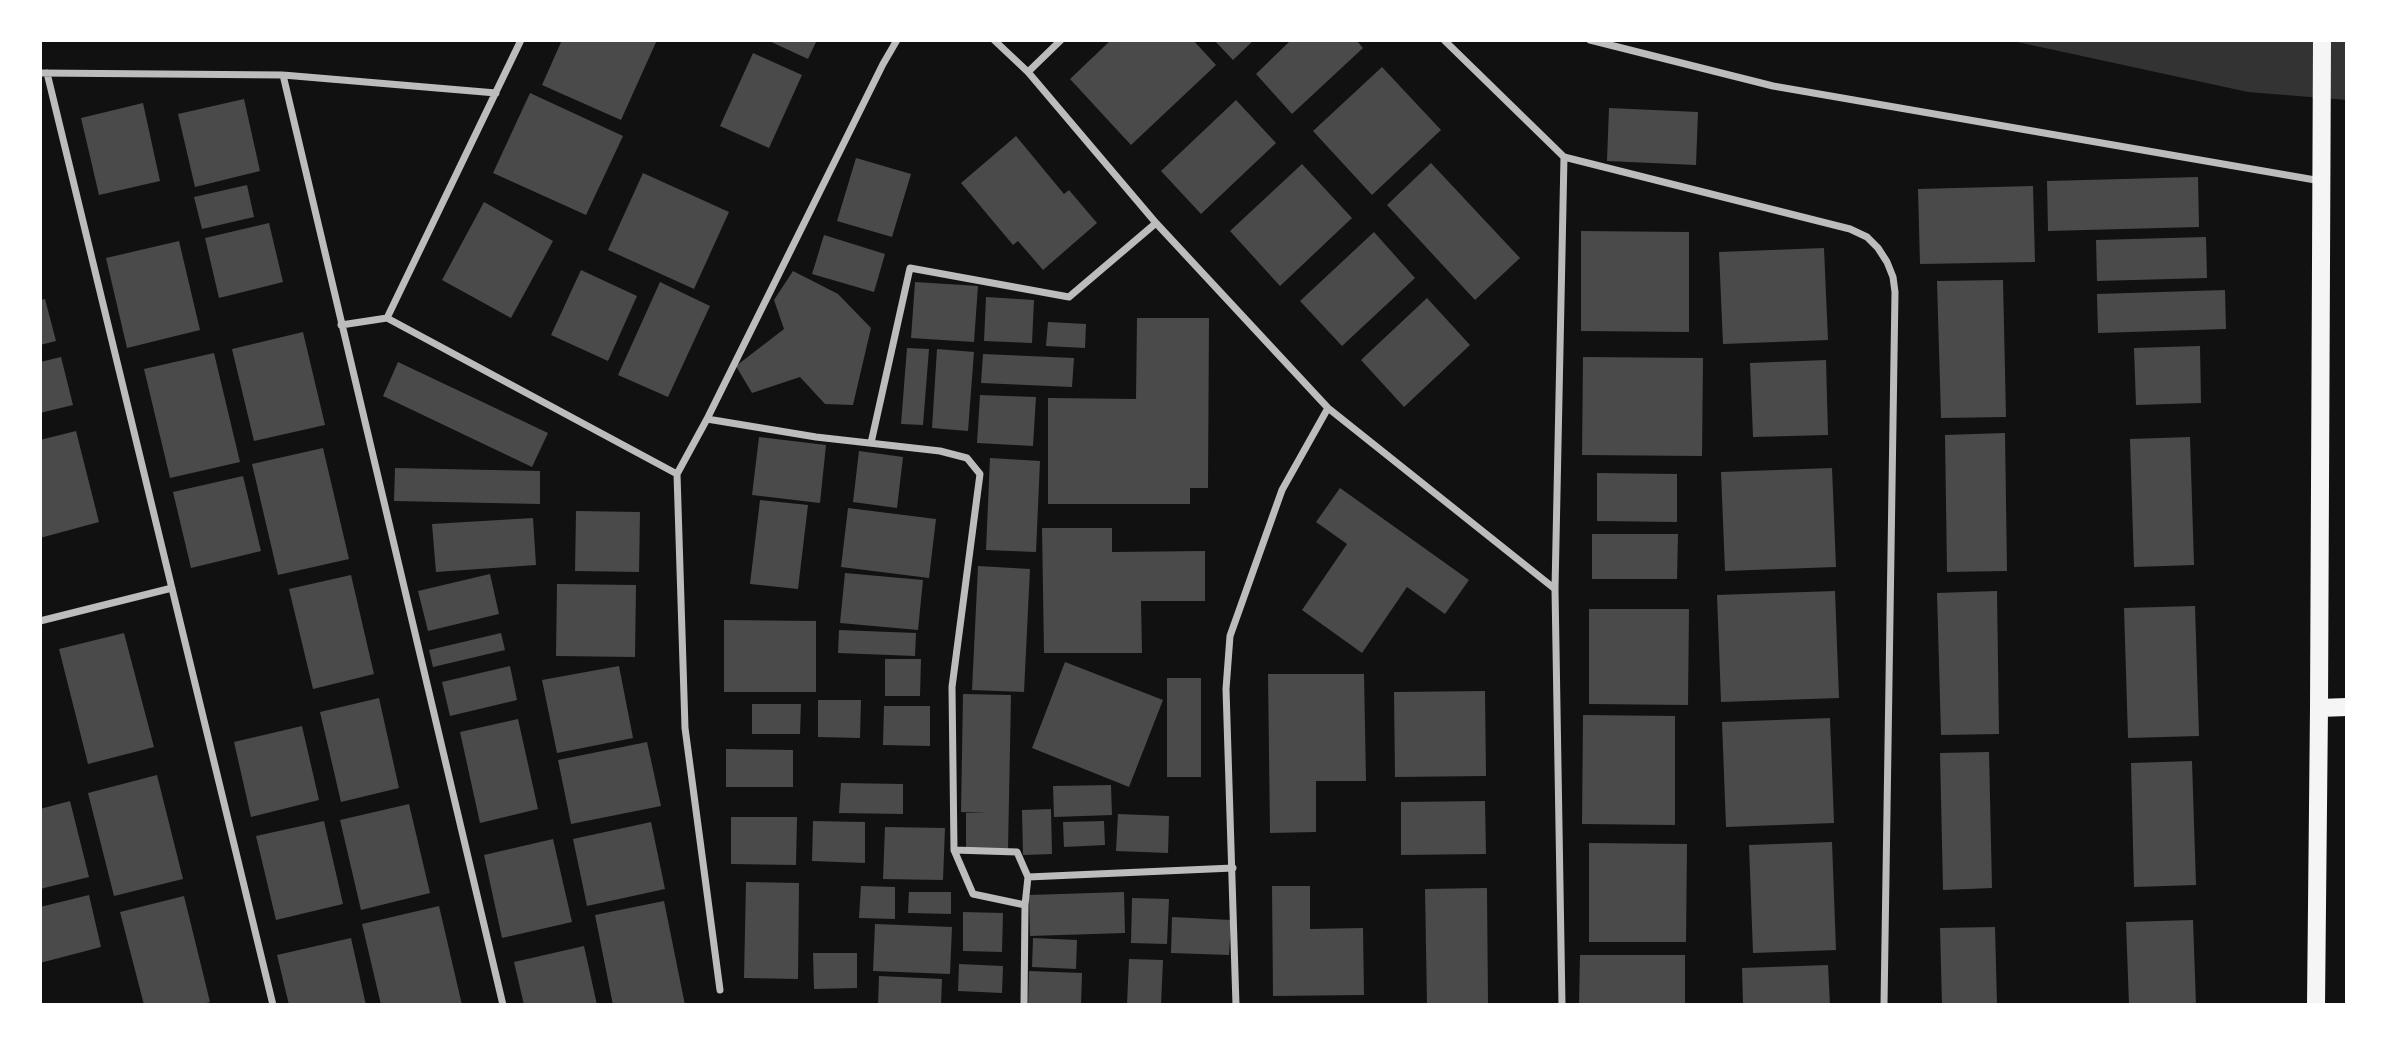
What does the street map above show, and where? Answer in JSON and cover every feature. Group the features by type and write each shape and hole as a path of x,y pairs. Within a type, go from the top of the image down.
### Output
{"main road":[{"path":"2316,1005 2322,40"},
{"path":"2319,708 2347,707"}],"street":[{"path":"387,318 521,40"},
{"path":"720,990 685,728 677,474 897,40"},
{"path":"994,40 1028,72 1156,223 1328,408 1555,589"},
{"path":"1028,72 1061,40"},
{"path":"1444,40 1564,157 1850,229 1867,237 1878,247 1893,277 1895,320 1884,1005"},
{"path":"1590,40 1773,86 2322,181"},
{"path":"273,1005 43,73 283,75 496,93"},
{"path":"283,75 503,1005"},
{"path":"1562,1005 1555,589 1564,157"},
{"path":"871,443 910,268 1069,297 1156,223"},
{"path":"341,325 387,318 677,474"},
{"path":"1236,1005 1226,689 1230,636 1282,490 1328,408"},
{"path":"707,419 816,437 940,451 967,458 980,474 952,687 954,850 973,894 1025,905"},
{"path":"40,621 172,588"},
{"path":"954,850 1017,852 1028,877 1025,905 1024,1005"},
{"path":"1028,877 1233,868"}],"shaded area":[{"path":"2008,40 2347,40 2347,100 2248,92"}],"building":[{"path":"562,40 657,40 621,120 542,85"},
{"path":"767,40 817,40 808,59"},
{"path":"1111,40 1193,40 1216,65 1131,145 1070,79"},
{"path":"1214,40 1254,40 1233,60"},
{"path":"1291,40 1356,40 1363,48 1292,114 1256,74"},
{"path":"753,53 802,75 769,148 720,126"},
{"path":"1382,67 1441,130 1372,195 1313,131"},
{"path":"530,93 623,136 586,215 493,173"},
{"path":"244,99 260,171 195,187 178,114"},
{"path":"1236,100 1276,143 1201,214 1161,171"},
{"path":"143,103 160,181 99,195 81,118"},
{"path":"1609,108 1698,112 1696,165 1607,161"},
{"path":"1016,136 1064,194 1069,190 1097,223 1043,270 1018,241 1013,245 961,183"},
{"path":"856,158 911,174 892,237 837,221"},
{"path":"1431,163 1520,258 1475,300 1387,205"},
{"path":"1302,164 1352,218 1280,286 1230,231"},
{"path":"643,173 729,212 694,289 608,250"},
{"path":"2198,177 2199,227 2048,231 2047,181"},
{"path":"247,185 254,217 202,229 194,197"},
{"path":"2033,186 2035,262 1920,264 1918,189"},
{"path":"484,202 553,241 511,318 442,280"},
{"path":"269,223 283,282 219,298 205,238"},
{"path":"1581,231 1689,232 1689,332 1581,331"},
{"path":"1374,232 1415,278 1342,346 1300,301"},
{"path":"824,235 885,254 874,292 812,274"},
{"path":"2206,237 2207,278 2097,281 2096,240"},
{"path":"179,241 200,330 127,348 106,258"},
{"path":"1824,248 1828,340 1723,344 1719,252"},
{"path":"581,270 637,296 608,361 551,335"},
{"path":"793,271 838,294 871,328 853,405 825,404 800,377 752,393 736,366 784,329 774,300"},
{"path":"2003,280 2006,417 1941,418 1937,281"},
{"path":"660,282 710,306 668,397 618,375"},
{"path":"915,282 978,286 974,342 911,338"},
{"path":"2225,290 2226,329 2098,333 2097,294"},
{"path":"986,297 1034,300 1032,343 984,341"},
{"path":"1427,298 1470,345 1404,407 1361,360"},
{"path":"45,299 56,341 40,345 40,300"},
{"path":"1137,318 1209,318 1208,488 1190,488 1190,504 1048,504 1048,398 1136,399"},
{"path":"1048,322 1086,324 1085,348 1046,346"},
{"path":"303,332 325,425 254,441 232,349"},
{"path":"2200,346 2201,403 2136,405 2134,348"},
{"path":"907,348 929,349 923,425 901,424"},
{"path":"937,349 974,352 968,431 932,428"},
{"path":"214,353 240,462 170,478 144,369"},
{"path":"983,354 1074,358 1072,387 981,383"},
{"path":"61,357 73,405 40,413 40,362"},
{"path":"1583,357 1703,358 1702,456 1582,455"},
{"path":"1826,360 1828,435 1753,437 1750,363"},
{"path":"398,362 548,433 532,467 383,396"},
{"path":"980,395 1036,397 1033,446 977,443"},
{"path":"76,431 99,522 40,538 40,440"},
{"path":"2005,433 2007,571 1947,572 1945,435"},
{"path":"759,437 826,445 820,503 752,495"},
{"path":"2190,437 2194,565 2134,567 2130,439"},
{"path":"323,448 349,559 278,575 252,464"},
{"path":"859,451 903,457 897,508 853,502"},
{"path":"990,458 1040,461 1036,552 986,550"},
{"path":"395,468 540,471 540,504 394,501"},
{"path":"1832,468 1836,567 1725,571 1721,472"},
{"path":"1597,473 1677,474 1677,522 1597,521"},
{"path":"243,476 261,551 191,568 173,492"},
{"path":"1340,488 1469,580 1445,614 1407,587 1362,653 1302,610 1347,544 1316,522"},
{"path":"760,500 808,505 798,589 750,584"},
{"path":"848,508 936,519 929,578 841,567"},
{"path":"576,511 640,512 639,572 575,571"},
{"path":"533,518 536,565 436,572 432,524"},
{"path":"1042,528 1112,528 1112,552 1205,551 1205,601 1141,601 1142,653 1044,653"},
{"path":"1592,534 1678,534 1677,579 1592,579"},
{"path":"978,566 1030,569 1024,692 972,690"},
{"path":"845,573 923,580 918,630 840,623"},
{"path":"490,574 499,614 428,631 418,591"},
{"path":"351,575 374,674 313,689 289,589"},
{"path":"557,584 636,585 635,657 556,656"},
{"path":"1835,591 1839,698 1721,702 1717,595"},
{"path":"1997,591 1999,734 1941,735 1937,593"},
{"path":"2195,606 2199,736 2128,738 2124,608"},
{"path":"1589,609 1689,609 1688,705 1589,704"},
{"path":"724,620 816,621 816,692 724,692"},
{"path":"839,630 916,633 915,656 838,653"},
{"path":"124,633 154,747 88,764 59,649"},
{"path":"501,633 505,650 433,667 429,650"},
{"path":"885,659 921,659 920,696 885,696"},
{"path":"1065,662 1163,700 1129,787 1032,748"},
{"path":"510,666 517,700 450,716 442,682"},
{"path":"619,666 633,738 557,753 542,680"},
{"path":"1268,674 1364,674 1366,781 1316,781 1316,832 1270,833"},
{"path":"1167,678 1201,678 1201,777 1167,777"},
{"path":"1485,691 1486,776 1395,777 1394,692"},
{"path":"963,694 1011,695 1008,850 966,849 966,813 986,813 961,812"},
{"path":"379,698 399,788 341,802 320,712"},
{"path":"818,700 861,700 860,738 818,737"},
{"path":"752,704 801,704 800,734 752,734"},
{"path":"884,706 930,706 930,746 883,745"},
{"path":"1583,715 1675,716 1675,825 1582,824"},
{"path":"1830,718 1834,823 1726,827 1722,722"},
{"path":"518,719 538,809 480,823 460,732"},
{"path":"302,726 319,800 251,817 234,742"},
{"path":"647,742 661,806 571,824 558,760"},
{"path":"726,749 793,750 793,787 726,787"},
{"path":"1989,752 1992,888 1943,890 1940,753"},
{"path":"2192,761 2196,885 2134,887 2131,763"},
{"path":"157,775 183,879 114,896 88,793"},
{"path":"841,783 903,784 903,814 839,813"},
{"path":"1111,785 1112,815 1054,817 1053,786"},
{"path":"70,801 89,877 40,889 40,809"},
{"path":"1485,801 1486,854 1401,855 1401,802"},
{"path":"409,804 430,893 361,910 340,820"},
{"path":"1051,809 1052,854 1023,855 1022,810"},
{"path":"1118,814 1169,816 1168,853 1116,851"},
{"path":"731,817 797,817 796,865 731,864"},
{"path":"324,821 343,904 276,920 256,836"},
{"path":"813,821 865,822 865,863 812,861"},
{"path":"1104,821 1105,845 1064,847 1063,822"},
{"path":"651,822 665,889 587,906 573,839"},
{"path":"885,827 945,828 943,880 883,879"},
{"path":"553,839 572,922 502,938 484,855"},
{"path":"1832,842 1836,950 1753,953 1749,845"},
{"path":"1589,843 1687,844 1686,942 1589,942"},
{"path":"746,882 799,883 798,979 744,978"},
{"path":"861,886 895,887 895,919 859,918"},
{"path":"1272,886 1310,886 1310,929 1363,928 1364,995 1273,996"},
{"path":"1487,888 1488,1005 1427,1005 1425,889"},
{"path":"909,892 951,892 951,914 908,913"},
{"path":"1124,892 1125,933 1030,936 1029,895"},
{"path":"89,895 101,947 40,963 40,907"},
{"path":"184,896 210,1002 199,1005 144,1005 120,912"},
{"path":"1132,898 1169,899 1167,944 1131,943"},
{"path":"664,901 685,1005 613,1005 595,915"},
{"path":"439,906 462,1005 381,1005 362,924"},
{"path":"963,912 1003,913 1002,952 963,951"},
{"path":"1172,917 1231,920 1229,955 1171,953"},
{"path":"2193,920 2196,1005 2129,1005 2126,922"},
{"path":"875,924 952,927 950,974 873,971"},
{"path":"1995,927 1997,1005 1942,1005 1940,928"},
{"path":"351,938 366,1005 289,1005 277,955"},
{"path":"1033,938 1077,940 1076,969 1032,967"},
{"path":"584,946 597,1005 524,1005 514,962"},
{"path":"813,953 857,953 857,988 814,989"},
{"path":"1580,955 1685,955 1685,1005 1579,1005"},
{"path":"1129,959 1163,960 1161,1005 1127,1004"},
{"path":"959,964 1003,966 1002,993 958,991"},
{"path":"1828,965 1830,1005 1743,1005 1742,968"},
{"path":"1029,971 1082,973 1081,1005 1028,1005"},
{"path":"879,976 942,979 941,1005 878,1005"}]}
